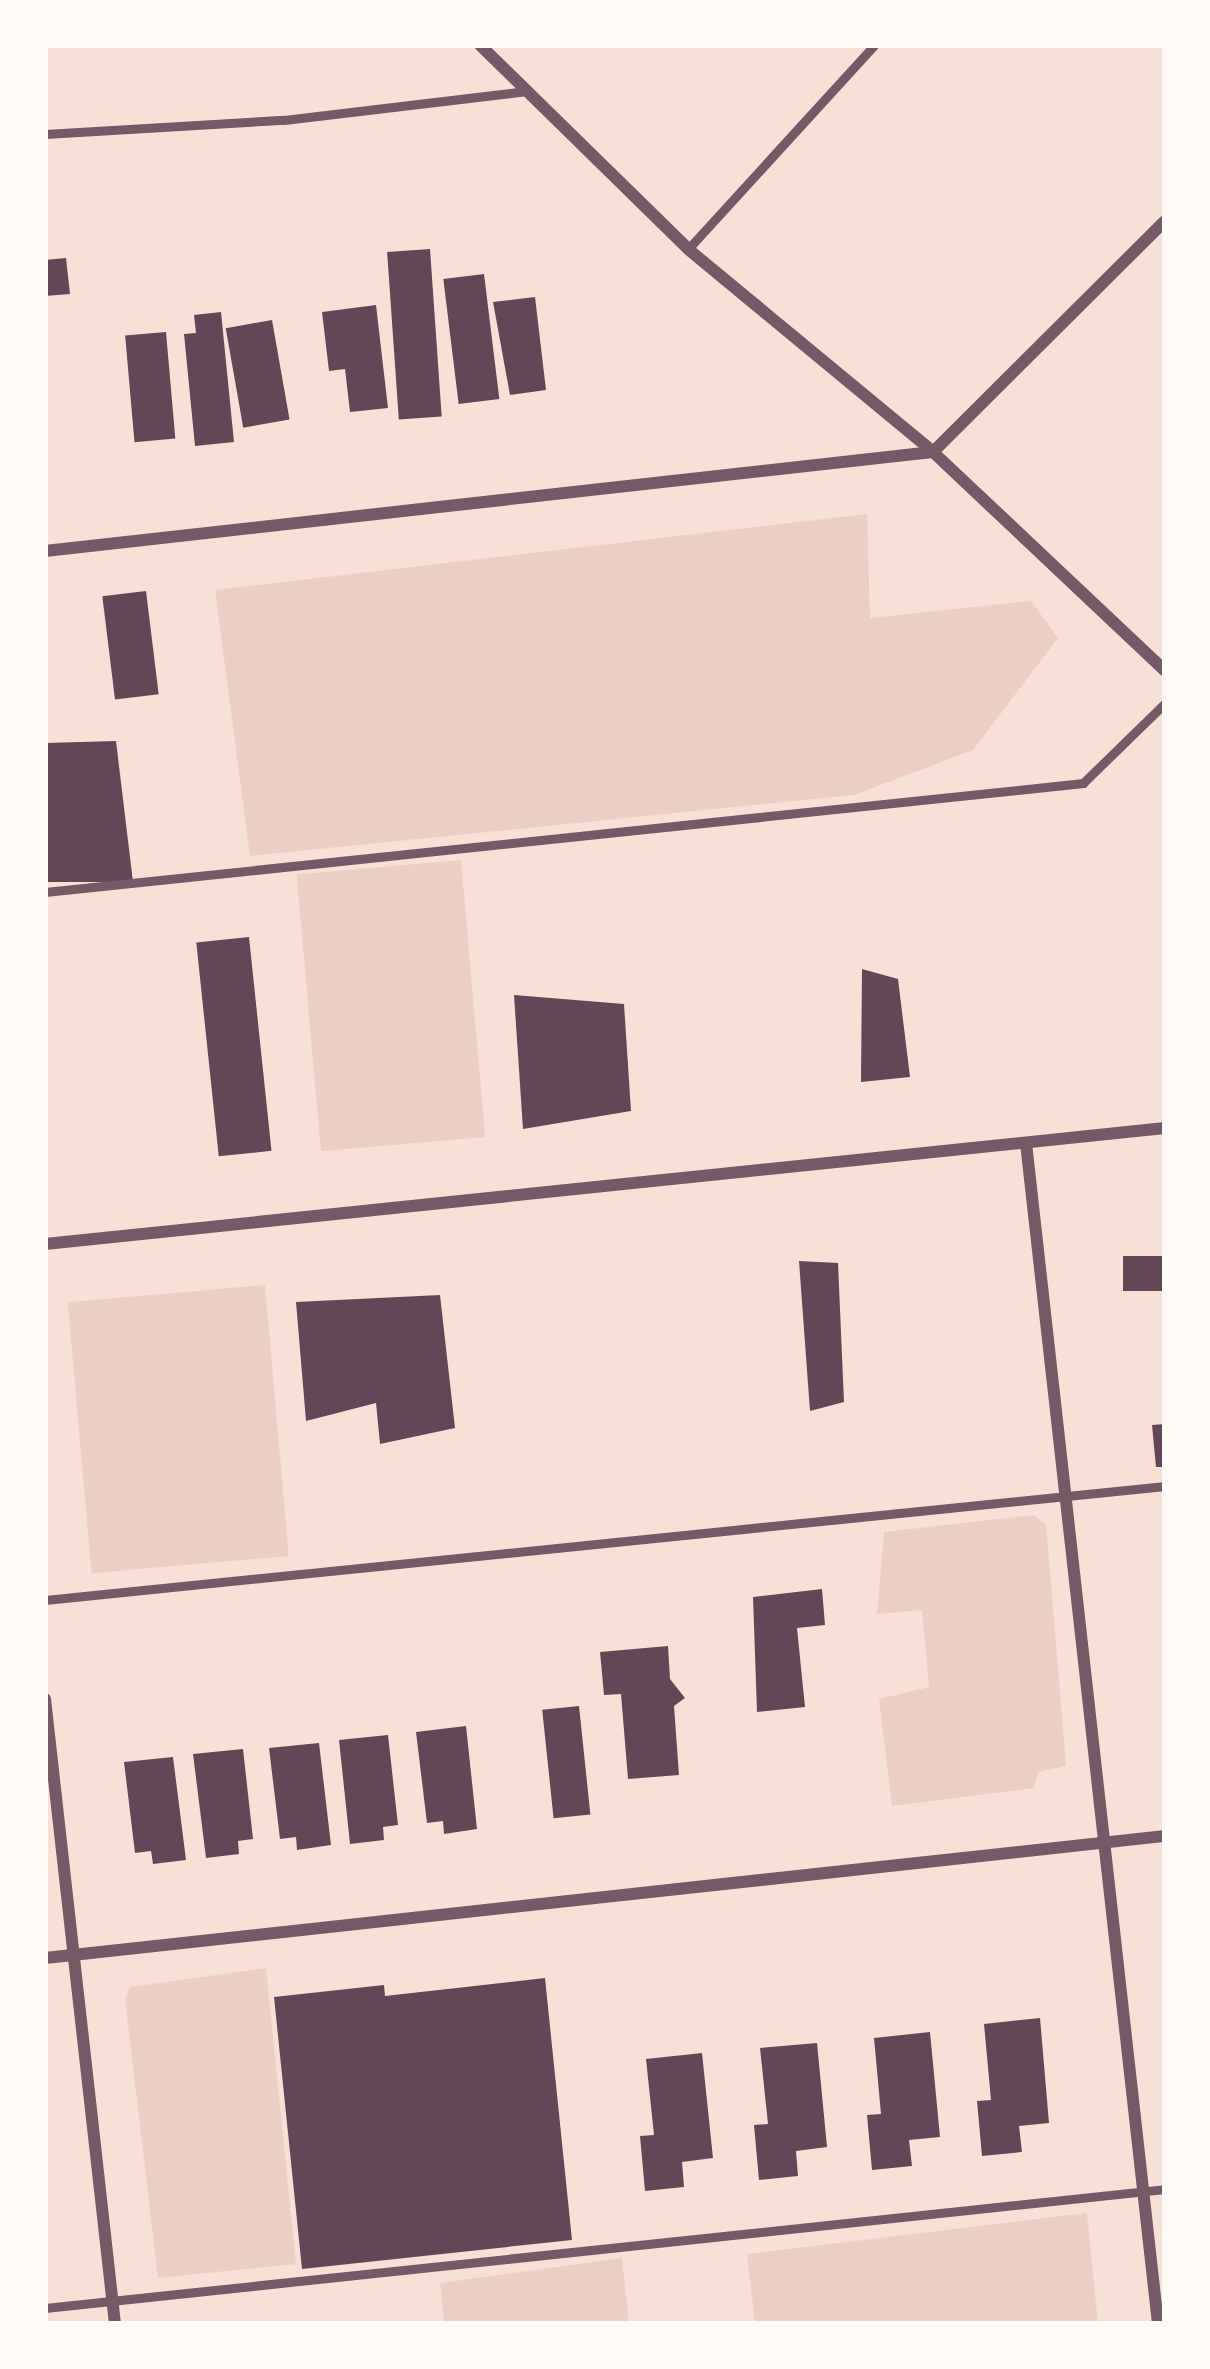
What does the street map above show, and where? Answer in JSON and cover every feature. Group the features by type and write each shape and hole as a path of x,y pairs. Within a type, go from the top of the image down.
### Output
{"street":[{"path":"480,45 688,249 933,452 1165,671"},
{"path":"45,551 933,452 1165,221"},
{"path":"45,1244 1165,1128"},
{"path":"1026,1143 1158,2324"},
{"path":"45,1700 116,2324"},
{"path":"45,1958 1165,1837"}],"lane":[{"path":"688,249 874,45"},
{"path":"45,134 284,120 527,91"},
{"path":"45,892 1083,784 1165,704"},
{"path":"45,1600 1165,1486"},
{"path":"45,2308 1165,2189"}],"shaded area":[{"path":"867,514 870,618 1031,601 1058,638 973,750 854,795 250,856 215,590"},
{"path":"461,860 485,1137 321,1151 297,874"},
{"path":"265,1285 289,1556 91,1573 68,1302"},
{"path":"1034,1515 1046,1525 1066,1766 1038,1772 1034,1788 892,1806 879,1699 929,1687 922,1610 877,1614 884,1532"},
{"path":"266,1968 296,2264 158,2278 125,1999 130,1987"},
{"path":"1087,2213 1098,2324 755,2324 747,2254"},
{"path":"622,2258 629,2324 444,2324 440,2283"}],"building":[{"path":"430,249 442,417 399,420 387,252"},
{"path":"66,258 70,294 45,296 45,260"},
{"path":"484,274 499,399 459,404 443,279"},
{"path":"535,297 546,390 510,395 493,302"},
{"path":"376,305 388,408 350,412 345,369 329,371 322,312"},
{"path":"221,312 234,442 195,446 184,334 196,333 194,315"},
{"path":"272,320 290,419 243,428 226,328"},
{"path":"166,332 175,439 134,442 125,336"},
{"path":"146,591 159,694 115,700 102,596"},
{"path":"116,741 133,882 45,882 45,743"},
{"path":"249,937 271,1151 219,1156 196,943"},
{"path":"862,969 898,979 910,1077 861,1082"},
{"path":"514,995 624,1004 631,1111 523,1129"},
{"path":"1123,1256 1165,1256 1165,1291 1123,1291"},
{"path":"799,1261 838,1263 844,1402 810,1411"},
{"path":"440,1295 455,1428 380,1444 376,1403 306,1421 296,1302"},
{"path":"1165,1424 1165,1467 1156,1467 1152,1425"},
{"path":"822,1589 825,1625 797,1628 805,1707 757,1712 753,1597"},
{"path":"668,1646 670,1679 685,1698 674,1706 679,1775 628,1779 621,1694 604,1695 600,1652"},
{"path":"579,1706 590,1814 554,1818 542,1710"},
{"path":"466,1726 477,1829 444,1834 443,1821 427,1823 416,1732"},
{"path":"388,1735 398,1825 383,1827 384,1840 350,1844 339,1740"},
{"path":"319,1743 331,1845 297,1850 296,1837 280,1839 269,1748"},
{"path":"243,1749 253,1839 238,1841 239,1854 206,1858 193,1754"},
{"path":"173,1757 186,1860 153,1864 151,1851 135,1853 124,1762"},
{"path":"545,1978 572,2240 302,2269 274,1997 384,1985 385,1996"},
{"path":"1040,2018 1049,2123 1019,2126 1022,2152 982,2156 977,2101 991,2100 984,2024"},
{"path":"930,2032 940,2137 909,2140 912,2166 872,2170 867,2115 881,2114 874,2038"},
{"path":"817,2043 827,2147 796,2151 798,2176 759,2180 754,2125 768,2124 760,2048"},
{"path":"702,2053 713,2158 682,2162 684,2187 645,2191 640,2136 654,2135 646,2059"}]}
